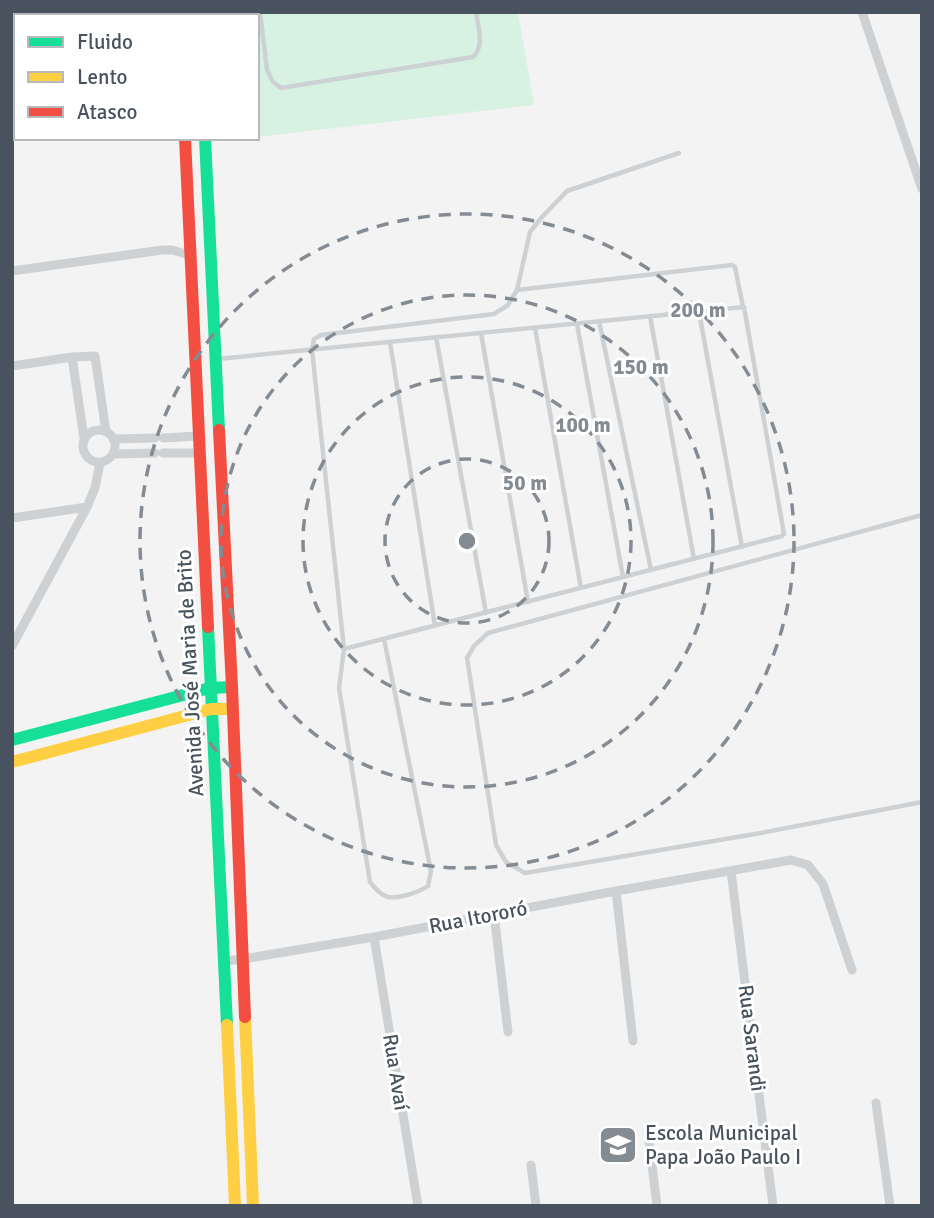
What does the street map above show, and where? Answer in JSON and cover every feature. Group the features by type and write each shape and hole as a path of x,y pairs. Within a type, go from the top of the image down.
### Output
{"main road":[{"name":"Avenida José Maria de Brito","path":"185,140 234,1206"},
{"name":"Avenida José Maria de Brito","path":"205,140 232,687 253,1206"},
{"path":"12,740 210,688 232,687"},
{"path":"12,762 211,709 232,709"}],"street":[{"path":"862,12 922,189"},
{"path":"12,271 162,250 190,255"},
{"path":"12,366 72,357 95,356 109,435 115,444 110,458 100,463 90,461 82,448 84,438 72,357"},
{"path":"84,438 96,430 109,435 156,438 198,436"},
{"path":"156,438 156,453"},
{"path":"113,454 199,453"},
{"path":"12,646 87,507 95,488 100,463"},
{"path":"12,518 87,507"},
{"name":"Rua Itororó","path":"224,961 374,937 791,860 808,865 823,884 852,970"},
{"name":"Rua Sarandi","path":"731,871 773,1206"},
{"path":"616,891 633,1041"},
{"path":"494,914 508,1032"},
{"name":"Rua Avaí","path":"374,937 418,1206"},
{"path":"876,1103 890,1206"},
{"path":"649,1133 657,1206"},
{"path":"531,1165 536,1206"}],"lane":[{"path":"260,12 267,70 272,82 281,88 474,57 481,45 475,12"},
{"path":"384,639 431,871 428,886 418,892 389,898 376,891 370,882 339,688 344,649 312,350 314,339 321,335 494,314 508,305 517,290 530,232 567,191 679,153"},
{"path":"344,649 784,534 735,267 732,265 517,290"},
{"path":"216,359 744,307"},
{"path":"699,312 742,547"},
{"path":"650,316 694,559"},
{"path":"599,321 651,570"},
{"path":"577,324 623,577"},
{"path":"535,328 581,588"},
{"path":"481,333 528,602"},
{"path":"436,337 486,612"},
{"path":"390,342 435,626"},
{"path":"922,515 488,633 474,646 467,658 496,845 506,862 525,873 922,802"}],"green space":[{"path":"518,12 534,105 259,137 259,14 215,14"}],"traffic: fast":[{"path":"205,140 219,430"},
{"path":"208,627 227,1025"},
{"path":"12,740 210,688 232,687"}],"traffic: slow":[{"path":"12,762 211,709 232,709"},
{"path":"245,1017 253,1206"},
{"path":"227,1025 235,1206"}],"traffic: jam":[{"path":"185,140 208,627"},
{"path":"219,430 245,1017"}],"place":[{"name":"Escola Municipal Papa João Paulo I","path":"618,1145"}]}
